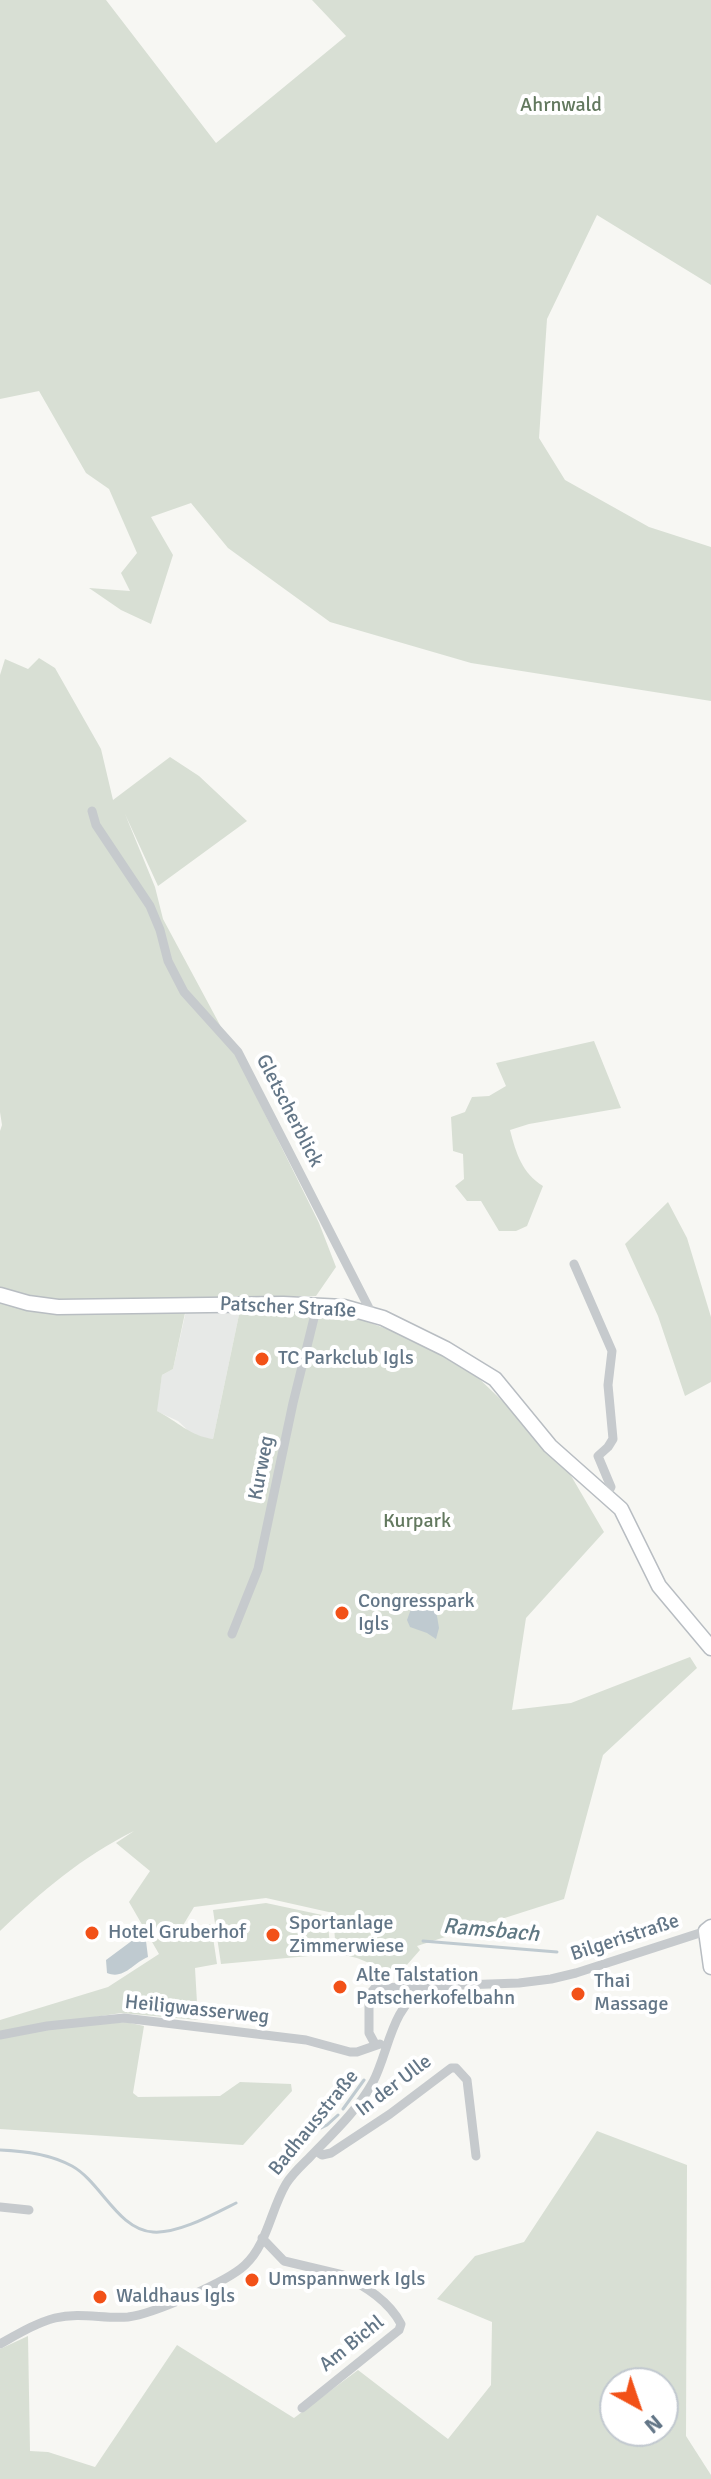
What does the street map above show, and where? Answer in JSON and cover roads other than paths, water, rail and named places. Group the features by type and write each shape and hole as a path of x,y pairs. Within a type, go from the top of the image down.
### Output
{"main road":[{"name":"Patscher Straße","path":"0,1295 58,1307 344,1307 372,1314 437,1344 488,1374 508,1393 550,1446 607,1494 632,1527 659,1586 711,1648"},
{"path":"708,1929 711,1967"}],"street":[{"name":"Gletscherblick","path":"92,811 96,825 150,906 168,961 184,992 238,1052 372,1314"},
{"name":"Patscher Straße","path":"574,1264 612,1351 608,1385 613,1439 598,1456 611,1487 607,1494"},
{"name":"Kurweg","path":"232,1634 258,1569 317,1306"},
{"name":"Bilgeristraße","path":"375,2044 369,2033 369,1995 375,1988 519,1983 562,1977 708,1929"},
{"name":"Badhausstraße","path":"0,2344 55,2318 83,2315 125,2317 151,2311 240,2269 256,2253 287,2182 348,2117 365,2094 380,2066 393,2026 410,2000 425,1988"},
{"name":"Heiligwasserweg","path":"0,2035 47,2026 124,2018 306,2040 350,2052 375,2044 387,2044"},
{"name":"In der Ulle","path":"316,2151 322,2155 331,2153 390,2114 443,2071 456,2068 467,2080 476,2156"},
{"path":"0,2207 29,2210"},
{"name":"Am Bichl","path":"262,2238 284,2261 352,2279 392,2307 401,2324 399,2330 302,2408"}],"waterway":[{"name":"Ramsbach","path":"423,1941 557,1952"},
{"name":"Ramsbach","path":"343,2109 364,2080"},
{"name":"Ramsbach","path":"309,2134 338,2115"},
{"name":"Ramsbach","path":"0,2150 37,2154 72,2166 130,2223 153,2232 173,2230 196,2222 236,2203"}],"place":[{"name":"TC Parkclub Igls","path":"262,1359"},
{"name":"Congresspark Igls","path":"342,1613"},
{"name":"Hotel Gruberhof","path":"92,1933"},
{"name":"Sportanlage Zimmerwiese","path":"273,1935"},
{"name":"Alte Talstation Patscherkofelbahn","path":"340,1987"},
{"name":"Thai Massage","path":"578,1994"},
{"name":"Umspannwerk Igls","path":"252,2280"},
{"name":"Waldhaus Igls","path":"100,2297"}],"park label":[{"name":"Ahrnwald","path":"561,106"},
{"name":"Kurpark","path":"417,1522"}]}
